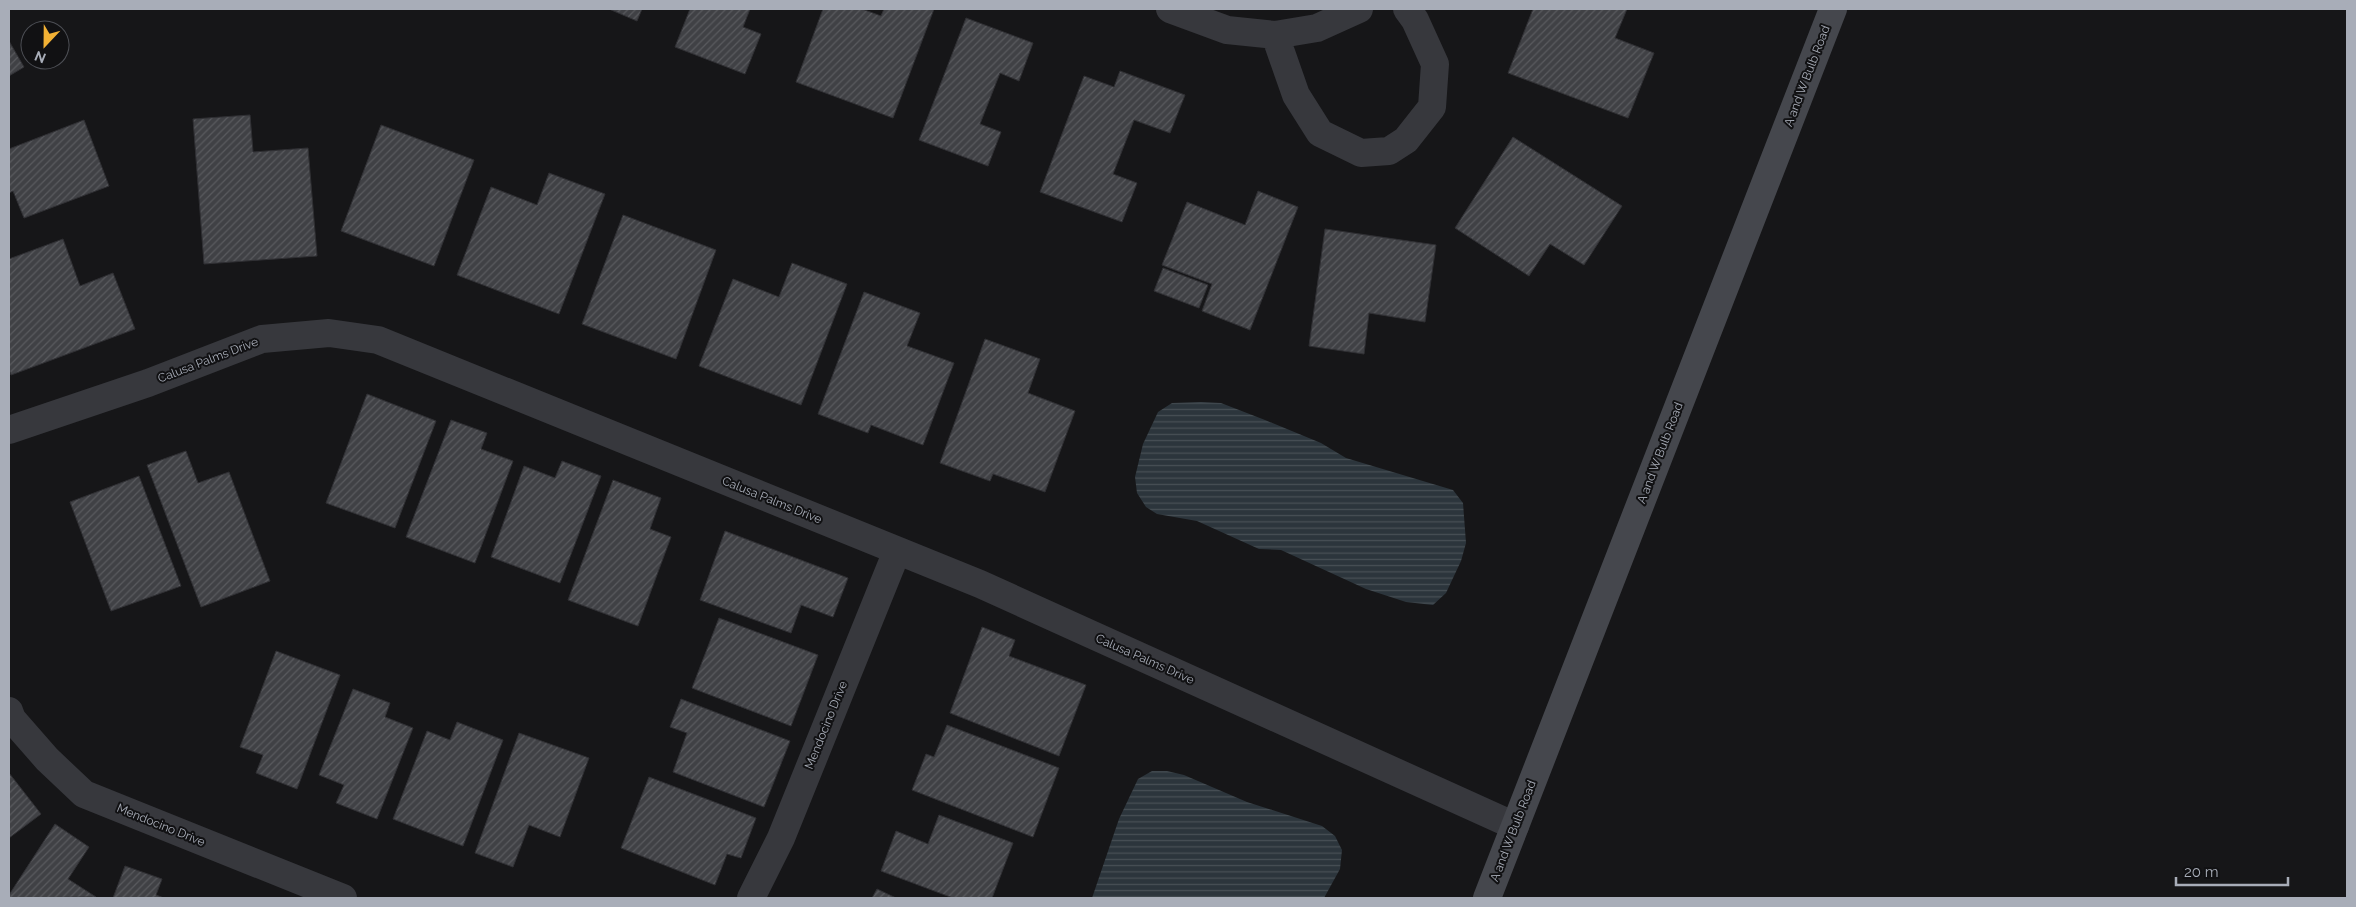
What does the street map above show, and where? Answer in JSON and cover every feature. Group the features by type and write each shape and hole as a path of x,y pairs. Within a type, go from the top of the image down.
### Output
{"street":[{"path":"1170,9 1227,30 1274,35 1317,28 1358,9"},
{"path":"1274,35 1296,95 1320,133 1361,153 1388,151 1406,140 1432,107 1435,64 1415,20 1407,9"},
{"name":"A and W Bulb Road","path":"1487,898 1833,9"},
{"name":"Calusa Palms Drive","path":"9,430 148,383 262,339 329,334 378,340 980,584 1515,826"},
{"name":"Mendocino Drive","path":"751,898 781,838 897,551"},
{"name":"Mendocino Drive","path":"9,711 12,719 47,759 84,794 343,898"}],"shaded area":[{"path":"1172,403 1221,403 1321,443 1346,458 1453,490 1463,503 1466,543 1461,561 1446,593 1433,605 1406,602 1366,589 1281,550 1259,549 1197,521 1157,514 1146,507 1137,493 1135,477 1143,444 1158,412"},
{"path":"1152,771 1167,771 1184,775 1247,802 1322,826 1335,836 1342,850 1340,869 1324,898 1092,898 1119,819 1138,779"}],"building":[{"path":"609,9 642,9 637,21"},
{"path":"690,9 750,9 743,27 761,34 745,74 675,47"},
{"path":"823,9 862,9 881,16 884,9 934,9 893,118 796,82"},
{"path":"1533,9 1627,9 1615,38 1654,53 1628,118 1508,73"},
{"path":"966,18 1033,43 1019,81 1000,73 980,124 1001,132 988,166 919,140"},
{"path":"9,41 20,60 20,69 9,76"},
{"path":"1120,71 1185,95 1170,133 1134,120 1113,174 1137,183 1122,222 1040,192 1084,76 1114,87"},
{"path":"250,115 253,152 308,148 317,256 204,264 193,119"},
{"path":"84,120 109,186 24,218 13,191 9,193 9,149"},
{"path":"381,125 474,160 434,266 341,231"},
{"path":"1513,137 1622,206 1584,265 1550,244 1529,276 1455,228"},
{"path":"549,173 605,194 559,314 457,275 491,187 537,205"},
{"path":"1258,191 1298,207 1250,330 1202,311 1212,284 1162,265 1187,202 1245,225"},
{"path":"623,215 716,250 676,359 582,324"},
{"path":"1325,229 1436,245 1425,322 1369,313 1364,354 1309,346"},
{"path":"63,239 80,286 113,273 135,329 11,375 9,369 9,259"},
{"path":"792,263 847,284 801,405 699,366 733,279 779,297"},
{"path":"1163,268 1208,285 1199,308 1154,291"},
{"path":"864,292 920,313 907,346 954,363 923,445 871,425 868,433 818,414"},
{"path":"985,339 1040,359 1028,393 1075,411 1045,492 993,474 990,481 940,463"},
{"path":"367,394 436,421 395,528 326,503"},
{"path":"451,420 487,433 481,449 513,461 475,563 406,537"},
{"path":"186,451 198,483 229,472 270,581 201,607 147,465"},
{"path":"562,461 601,476 560,583 491,557 524,466 555,478"},
{"path":"139,476 181,586 111,611 70,502"},
{"path":"613,480 661,498 650,529 671,537 638,626 568,600"},
{"path":"725,531 848,578 833,617 801,605 791,633 700,600"},
{"path":"719,618 818,655 791,726 692,688"},
{"path":"982,627 1015,640 1009,656 1086,685 1059,756 950,713"},
{"path":"276,651 340,675 297,789 256,773 263,755 240,747"},
{"path":"353,689 390,703 385,717 413,728 377,819 336,803 344,785 319,775"},
{"path":"681,699 790,741 764,807 673,772 687,733 670,727"},
{"path":"457,722 503,740 463,846 393,819 427,731 450,740"},
{"path":"947,725 1059,768 1033,837 912,790 926,754 934,757"},
{"path":"519,733 589,758 560,837 529,825 513,867 475,853"},
{"path":"9,773 41,814 9,838"},
{"path":"649,777 756,818 741,858 727,854 715,885 621,848"},
{"path":"939,815 1013,843 992,898 953,898 881,871 896,831 928,844"},
{"path":"55,824 89,847 68,879 96,897 9,898 9,895"},
{"path":"125,866 162,879 156,895 164,898 113,898"},
{"path":"877,889 896,898 872,898"}]}
